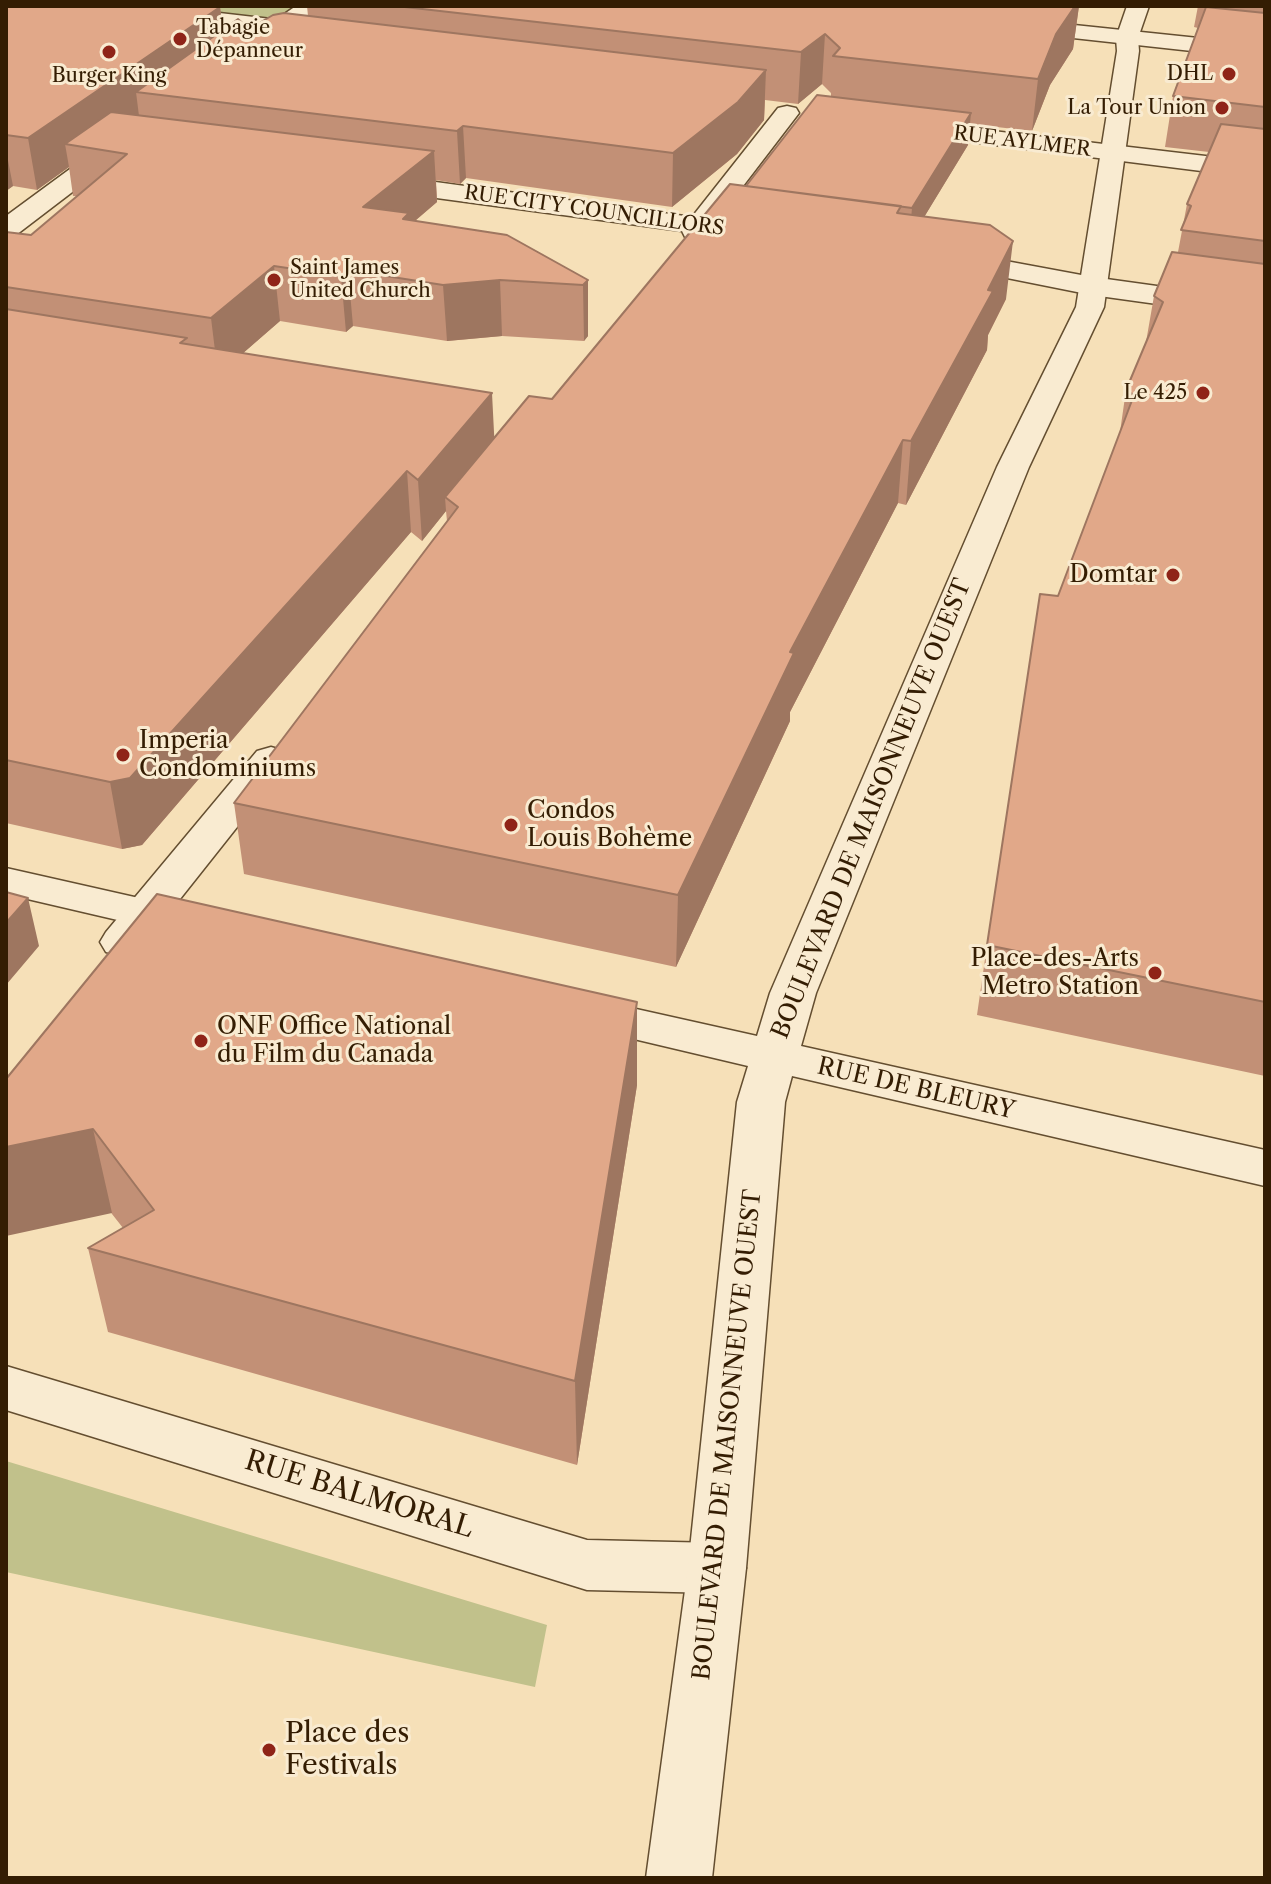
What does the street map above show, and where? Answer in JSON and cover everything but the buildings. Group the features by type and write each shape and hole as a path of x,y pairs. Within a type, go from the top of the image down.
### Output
{"street":[{"path":"104,6 282,39"},
{"path":"231,62 255,44 282,39 310,6"},
{"name":"BOULEVARD DE MAISONNEUVE OUEST","path":"679,1878 717,1568 761,1102 772,1057 793,993 951,613 1013,467 1090,307 1128,51 1127,38 1138,6"},
{"path":"993,24 1265,52"},
{"path":"690,237 787,113"},
{"name":"RUE AYLMER","path":"881,125 1265,171"},
{"path":"6,229 126,146"},
{"name":"RUE CITY COUNCILLORS","path":"351,179 690,237 747,232"},
{"path":"930,256 976,262 1092,286 1265,310"},
{"path":"99,970 290,736"},
{"path":"6,881 231,932"},
{"name":"RUE DE BLEURY","path":"536,1002 1265,1168"},
{"name":"RUE BALMORAL","path":"6,1388 587,1565 717,1568"}],"green space":[{"path":"141,6 297,6 285,15 269,19"},
{"path":"6,1461 547,1625 535,1687 6,1572"}],"place":[{"name":"Tabagie Dépanneur","path":"180,39"},
{"name":"Burger King","path":"109,52"},
{"name":"DHL","path":"1229,74"},
{"name":"La Tour Union","path":"1222,108"},
{"name":"Saint James United Church","path":"274,280"},
{"name":"Le 425","path":"1203,393"},
{"name":"Domtar","path":"1173,575"},
{"name":"Imperia Condominiums","path":"123,755"},
{"name":"Condos Louis Bohème","path":"511,825"},
{"name":"Place-des-Arts Metro Station","path":"1155,973"},
{"name":"ONF Office National du Film du Canada","path":"201,1041"},
{"name":"Place des Festivals","path":"269,1750"}]}
